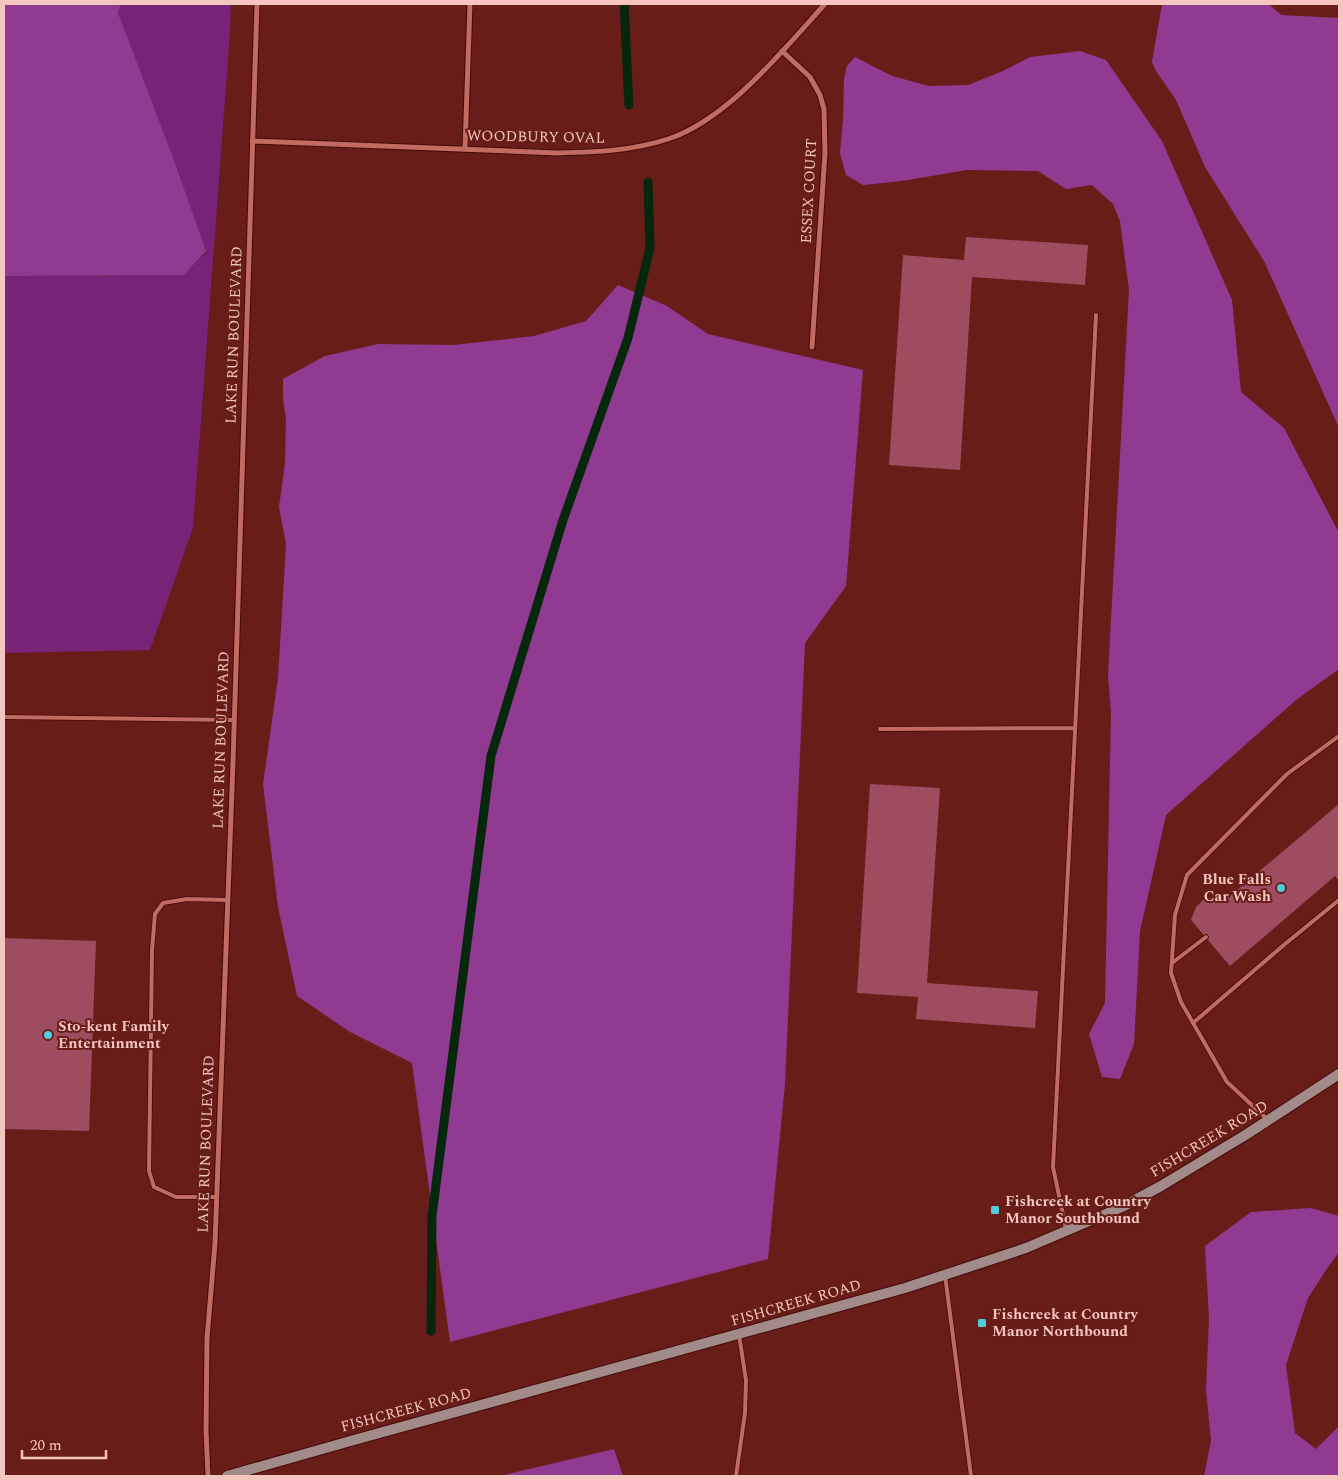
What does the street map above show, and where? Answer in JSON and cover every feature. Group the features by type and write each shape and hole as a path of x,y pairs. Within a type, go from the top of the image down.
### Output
{"main road":[{"name":"FISHCREEK ROAD","path":"227,1476 905,1288 1026,1248 1122,1207 1161,1186 1339,1074"}],"street":[{"name":"LAKE RUN BOULEVARD","path":"208,1476 206,1430 207,1339 215,1243 228,900 257,4"},
{"path":"465,148 470,4"},
{"name":"WOODBURY OVAL","path":"252,142 558,152 624,150 669,139 718,112 750,84 825,4"},
{"name":"ESSEX COURT","path":"782,51 810,77 820,95 824,109 824,153 812,347"}],"lane":[{"path":"1066,1232 1053,1167 1096,315"},
{"path":"4,716 234,720"},
{"path":"880,729 1074,728"},
{"path":"1268,1120 1227,1082 1181,1002 1171,973 1175,916 1187,875 1287,774 1339,736"},
{"path":"216,1197 176,1197 154,1187 149,1171 152,950 155,914 163,903 187,899 228,900"},
{"path":"1193,1023 1339,900"},
{"path":"1172,962 1206,937"},
{"path":"945,1275 972,1476"},
{"path":"736,1476 745,1405 746,1380 739,1335"}],"shaded area":[{"path":"4,4 121,4 118,13 206,251 184,275 4,276"},
{"path":"121,4 231,4 193,528 150,650 4,653 4,276 184,275 206,252 118,13"},
{"path":"1162,4 1269,4 1281,15 1339,18 1339,428 1264,261 1205,167 1176,100 1152,62"},
{"path":"1080,51 1106,60 1162,141 1232,300 1241,392 1284,428 1339,533 1339,669 1296,700 1166,815 1140,931 1134,1044 1120,1079 1102,1077 1089,1034 1105,1003 1111,712 1108,675 1129,290 1120,221 1113,204 1092,185 1066,189 1038,171 967,170 902,181 863,185 846,175 840,153 844,78 847,66 855,57 892,76 929,86 968,85 1003,71 1030,57"},
{"path":"618,285 667,306 708,334 863,370 846,586 805,643 785,1084 768,1259 450,1342 412,1063 350,1032 297,996 278,907 263,784 278,678 286,544 279,507 285,463 286,419 283,379 325,356 378,344 453,345 534,336 586,321"},
{"path":"1311,1208 1339,1216 1339,1252 1308,1298 1286,1365 1295,1433 1316,1449 1339,1426 1339,1476 1204,1476 1211,1441 1206,1389 1209,1319 1205,1246 1251,1212"},
{"path":"614,1449 623,1476 500,1476"}],"building":[{"path":"966,237 1088,245 1085,285 972,277 960,470 889,465 903,255 964,260"},
{"path":"870,784 940,788 927,983 1038,991 1035,1028 916,1019 918,997 857,993"},
{"name":"Blue Falls Car Wash","path":"1339,804 1339,881 1335,876 1230,966 1191,920 1196,907 1203,900 1219,895 1224,901"},
{"name":"Sto-kent Family Entertainment","path":"4,938 96,941 89,1131 4,1129"}],"waterway":[{"path":"624,4 629,105"},
{"path":"431,1331 432,1216 491,756 563,520 628,338 650,248 648,182"}],"place":[{"name":"Blue Falls Car Wash","path":"1281,888"},
{"name":"Sto-kent Family Entertainment","path":"48,1035"},
{"name":"Fishcreek at Country Manor Southbound","path":"995,1210"},
{"name":"Fishcreek at Country Manor Northbound","path":"982,1323"}]}
